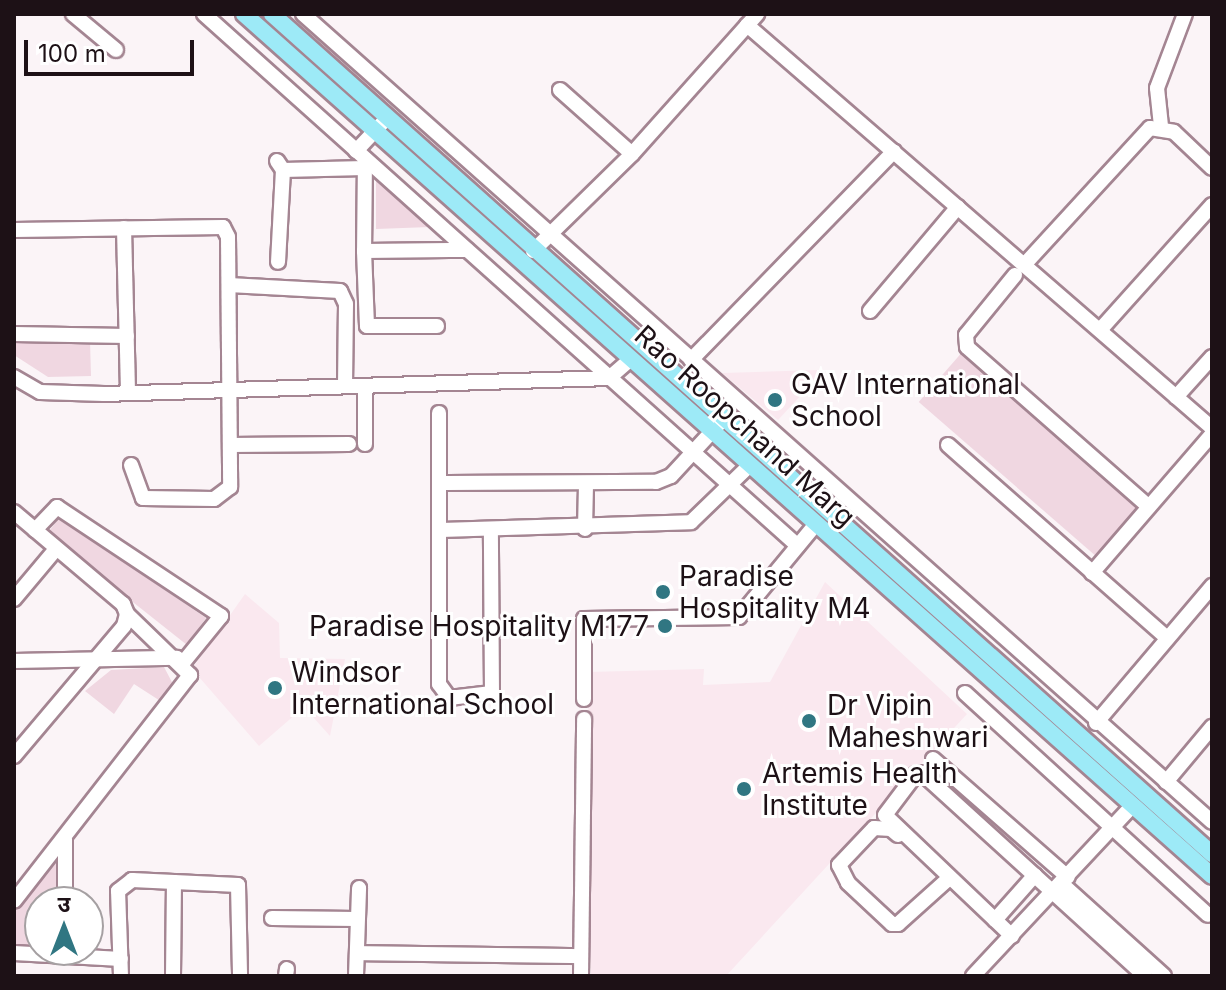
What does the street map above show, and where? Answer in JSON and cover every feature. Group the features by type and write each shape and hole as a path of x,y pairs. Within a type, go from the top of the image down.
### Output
{"main road":[{"name":"Rao Roopchand Marg","path":"244,14 533,251 718,426 1065,735 1132,806 1212,876"},
{"name":"Rao Roopchand Marg","path":"272,14 381,124 631,359 718,426 750,465 816,524 1065,735 1212,854"}],"street":[{"path":"73,14 116,50"},
{"path":"204,14 362,159 798,546"},
{"path":"303,14 555,234 1096,723 1212,822"},
{"path":"1161,126 1157,88 1185,14"},
{"path":"533,251 555,234 632,154 752,19 958,207 1020,270 1100,330 1212,431 1092,573"},
{"path":"560,90 632,154"},
{"path":"381,124 362,159 367,326 437,326"},
{"path":"1149,507 967,347 966,335 1141,133 1161,126 1174,132 1212,168"},
{"path":"691,360 894,151"},
{"path":"278,262 280,165 362,159"},
{"path":"1100,330 1212,205"},
{"path":"870,311 958,207"},
{"path":"14,230 223,227 228,237 230,487 214,499 143,498 131,465"},
{"path":"124,228 128,393"},
{"path":"364,251 467,250"},
{"path":"229,285 340,291 346,304 345,386"},
{"path":"14,334 127,336"},
{"path":"1176,397 1212,357"},
{"path":"14,377 50,393 128,393 609,378 631,359"},
{"path":"365,386 365,444"},
{"path":"439,413 439,684 449,698 492,693 491,530"},
{"path":"439,483 656,482 671,476 718,426"},
{"path":"230,445 349,444"},
{"path":"948,445 1167,638"},
{"path":"440,530 585,529 691,522 750,465"},
{"path":"585,529 586,484"},
{"path":"14,661 180,661 221,616 57,507 35,530"},
{"path":"14,512 123,604 127,614 180,661 190,675 14,901"},
{"path":"584,699 584,619 739,617 752,608 816,524"},
{"path":"14,599 56,549"},
{"path":"1096,723 1212,586"},
{"path":"14,756 21,740 95,662 124,626 127,614"},
{"path":"965,693 1208,915"},
{"path":"581,976 584,719"},
{"path":"1166,782 1212,727"},
{"path":"933,759 1061,885 1145,976"},
{"path":"1010,938 885,815 905,786 922,773 1035,875 1061,885 1164,976"},
{"path":"973,976 1132,806"},
{"path":"946,881 906,922 892,924 848,883 839,865 874,828 883,826 946,881 1010,938"},
{"path":"65,839 65,886"},
{"path":"995,920 1035,875"},
{"path":"173,976 174,882"},
{"path":"121,976 118,891 122,884 174,882 238,885 240,976"},
{"path":"356,976 359,888"},
{"path":"272,918 356,919"},
{"path":"357,953 581,956"},
{"path":"104,957 121,959"}],"shaded area":[{"path":"376,179 430,227 376,229"},
{"path":"14,341 90,341 91,376 48,377 14,355"},
{"path":"964,350 1141,504 1096,556 919,402"},
{"name":"GAV International School","path":"817,370 816,379 778,420 722,373"},
{"path":"59,518 206,618 187,645 47,534"},
{"name":"Artemis Health Institute","path":"825,582 967,714 726,976 591,976 588,672 704,669 703,685 770,682"},
{"name":"Windsor International School","path":"245,594 279,623 280,658 345,659 330,736 304,707 259,746 192,669"},
{"path":"164,667 174,686 165,704 134,684 114,714 85,691 111,670"},
{"path":"56,861 57,886 36,886"},
{"path":"24,901 24,948 14,947 14,913"}],"place":[{"name":"GAV International School","path":"775,400"},
{"name":"Paradise Hospitality M4","path":"663,592"},
{"name":"Paradise Hospitality M177","path":"665,626"},
{"name":"Windsor International School","path":"275,688"},
{"name":"Dr Vipin Maheshwari","path":"809,721"},
{"name":"Artemis Health Institute","path":"744,789"}]}
